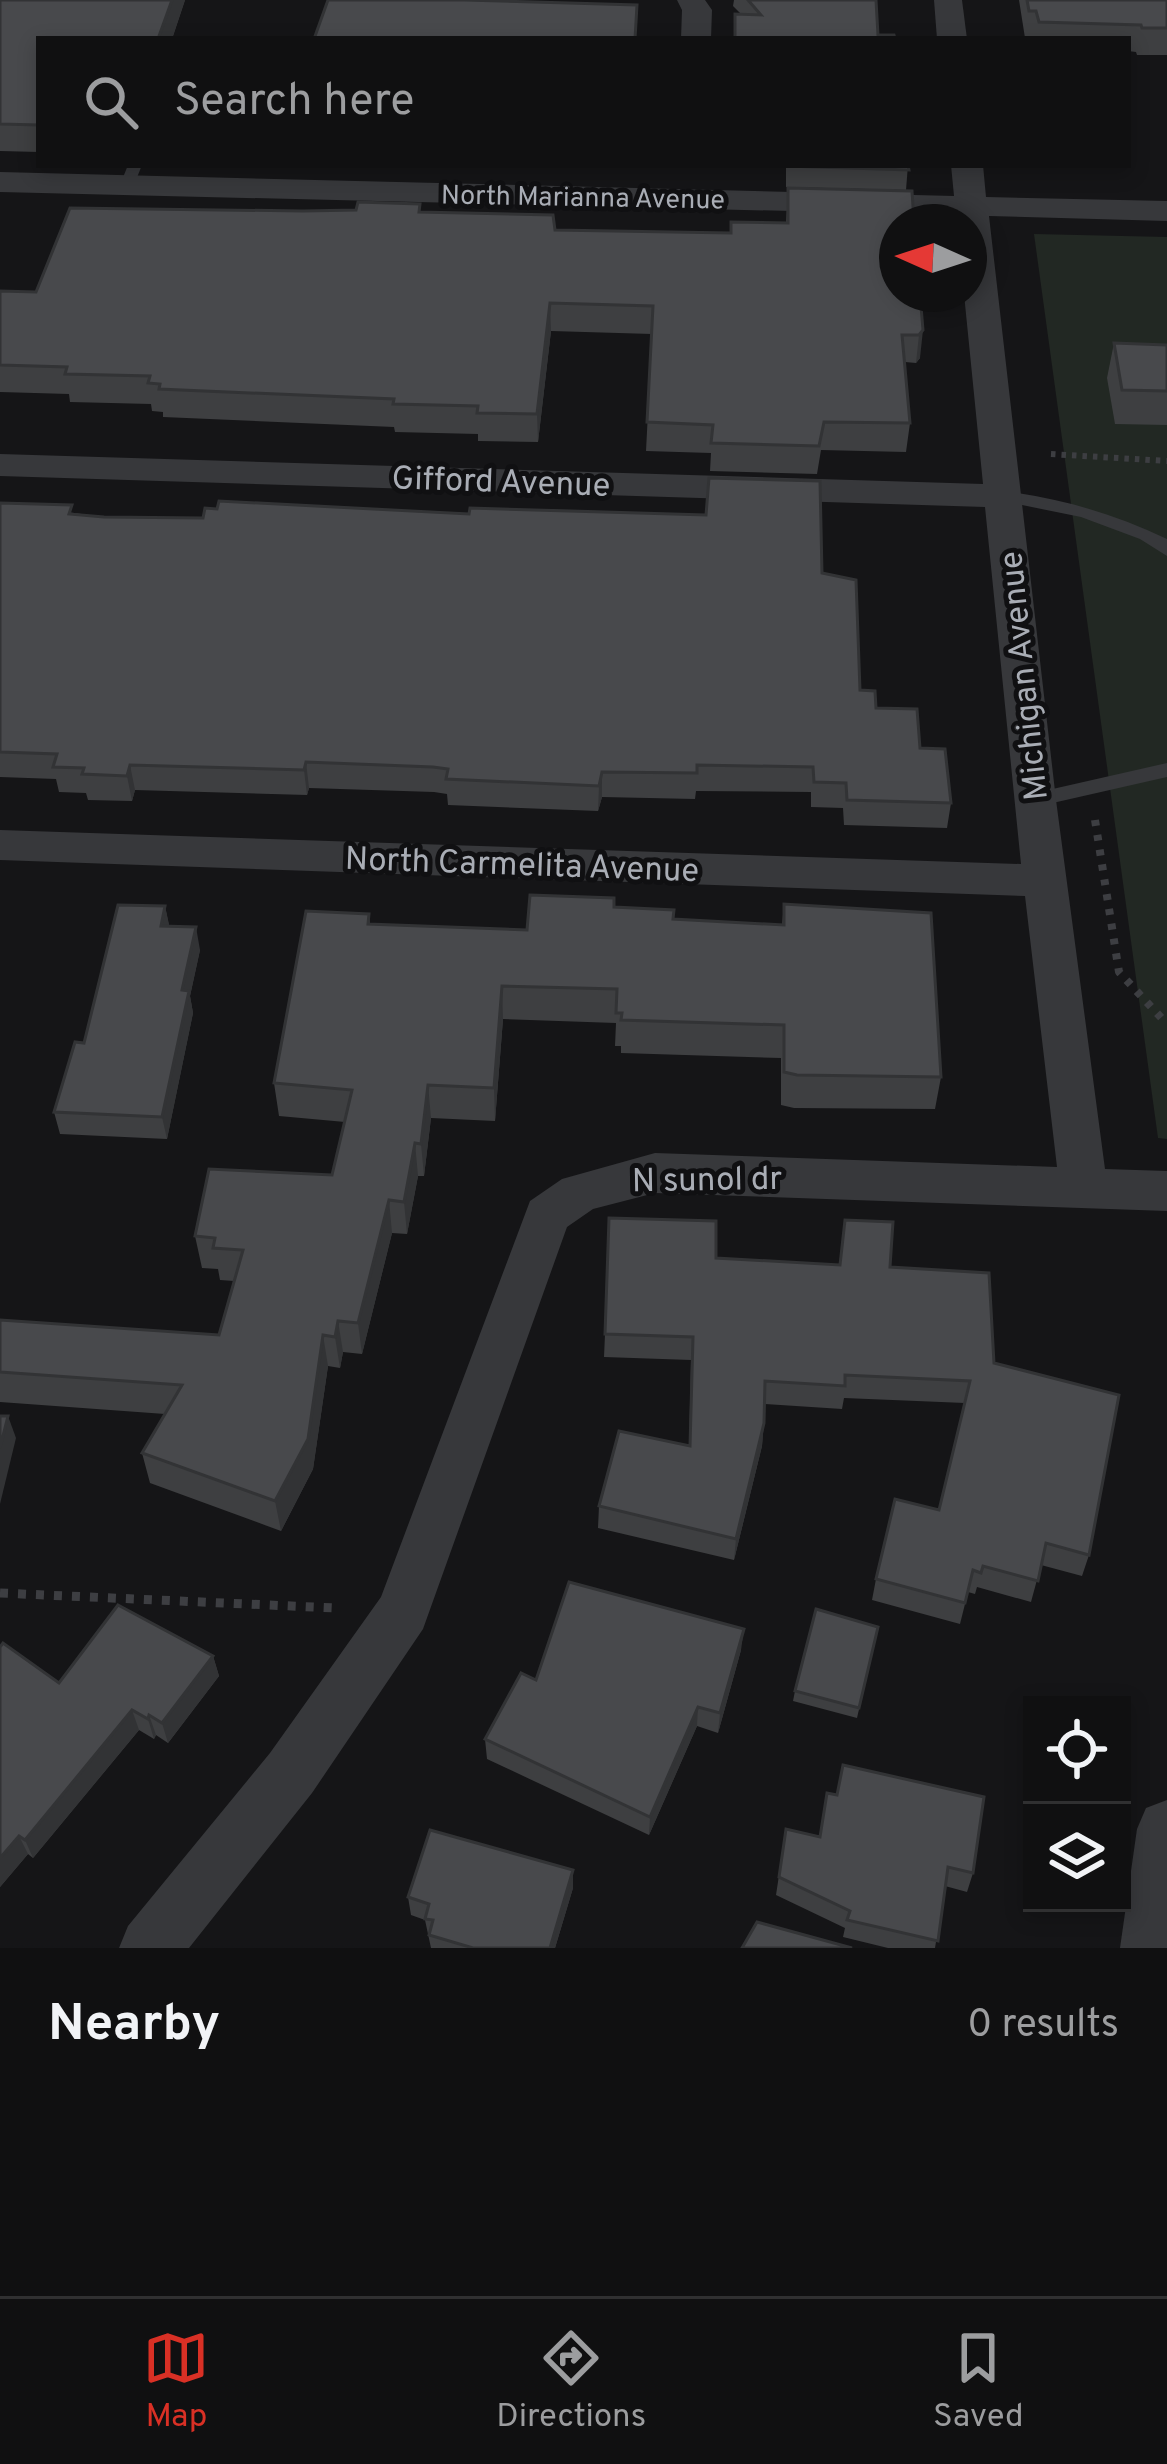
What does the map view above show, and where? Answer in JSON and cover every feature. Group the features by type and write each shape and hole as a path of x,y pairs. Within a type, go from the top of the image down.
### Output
{"street":[{"path":"691,0 697,10 696,36"},
{"path":"948,0 952,36"},
{"path":"692,199 693,168"},
{"name":"Michigan Avenue","path":"967,168 972,204"},
{"name":"North Marianna Avenue","path":"0,182 131,175 892,204"},
{"name":"North Marianna Avenue","path":"987,206 1167,211"},
{"name":"Michigan Avenue","path":"983,312 1044,881 1083,1186"},
{"name":"Gifford Avenue","path":"0,465 1003,496"},
{"name":"North Carmelita Avenue","path":"0,845 1044,881"},
{"name":"N sunol dr","path":"150,1948 291,1773 404,1612 548,1214 579,1193 655,1173 1167,1191"},
{"path":"1151,1948 1167,1829"}],"lane":[{"path":"1003,496 1088,511 1130,527 1167,550"},
{"path":"1035,800 1167,770"}],"path":[{"path":"1051,454 1167,461"},
{"path":"1114,816 1094,820 1119,972 1167,1024"},
{"path":"0,1594 404,1612"}],"shaded area":[{"path":"1034,234 1167,237 1167,1139 1158,1138"}],"building":[{"path":"0,0 172,0 159,36 36,36 36,125 0,124"},
{"path":"328,0 637,5 635,36 315,36"},
{"path":"748,0 876,0 878,35 894,36 735,36 735,14 761,15"},
{"path":"1027,0 1167,0 1167,28 1039,22"},
{"path":"788,188 912,191 913,204 879,204 879,312 922,312 919,335 902,335 910,423 824,422 819,446 711,443 713,425 647,422 653,306 550,303 537,414 477,413 478,406 393,404 394,399 159,389 160,384 148,383 150,376 65,374 67,367 0,365 0,291 36,292 70,208 356,210 358,202 420,204 419,212 553,215 555,230 731,233 731,222 788,223"},
{"path":"1114,343 1167,345 1167,391 1122,390"},
{"path":"709,478 820,481 822,573 856,580 860,690 875,691 876,708 917,709 920,748 945,749 951,803 847,800 846,783 814,782 813,767 697,765 697,773 602,772 599,786 446,779 448,769 433,767 306,762 304,770 130,765 127,776 82,774 84,768 53,767 57,754 0,752 0,503 72,505 69,514 104,517 203,518 205,508 217,509 219,501 469,514 470,508 706,515"},
{"path":"530,895 614,898 614,907 674,910 673,919 784,925 784,904 931,913 941,1077 797,1075 784,1072 784,1025 621,1020 622,1013 616,1013 617,989 502,986 494,1088 428,1085 421,1144 415,1143 404,1202 389,1200 358,1323 338,1321 335,1337 323,1335 308,1439 275,1501 142,1453 182,1385 0,1372 0,1320 219,1335 243,1250 213,1248 215,1238 195,1236 209,1169 332,1175 352,1090 274,1083 306,911 369,914 368,924 527,930"},
{"path":"118,905 165,906 161,926 196,927 182,990 189,991 162,1117 54,1112 75,1042 84,1043"},
{"path":"609,1218 716,1221 716,1258 840,1265 845,1220 893,1222 890,1267 989,1273 994,1363 1119,1395 1089,1555 1046,1543 1038,1581 983,1566 981,1573 973,1570 965,1603 876,1579 895,1499 939,1510 970,1381 845,1375 845,1386 765,1381 764,1423 736,1539 599,1506 619,1431 690,1446 693,1337 605,1334"},
{"path":"0,1416 8,1416 0,1448"},
{"path":"569,1582 744,1629 720,1713 698,1707 650,1817 485,1739 521,1673 536,1680"},
{"path":"118,1605 213,1656 162,1723 132,1710 25,1840 19,1836 0,1858 0,1647 3,1643 59,1683"},
{"path":"816,1609 878,1627 859,1708 795,1691"},
{"path":"843,1765 984,1797 973,1873 948,1867 938,1941 847,1920 850,1911 779,1877 786,1829 820,1837 827,1793 837,1795"},
{"path":"430,1830 573,1870 550,1948 473,1948 429,1935 433,1920 425,1919 429,1904 408,1897"},
{"path":"757,1922 852,1948 742,1948"}]}
